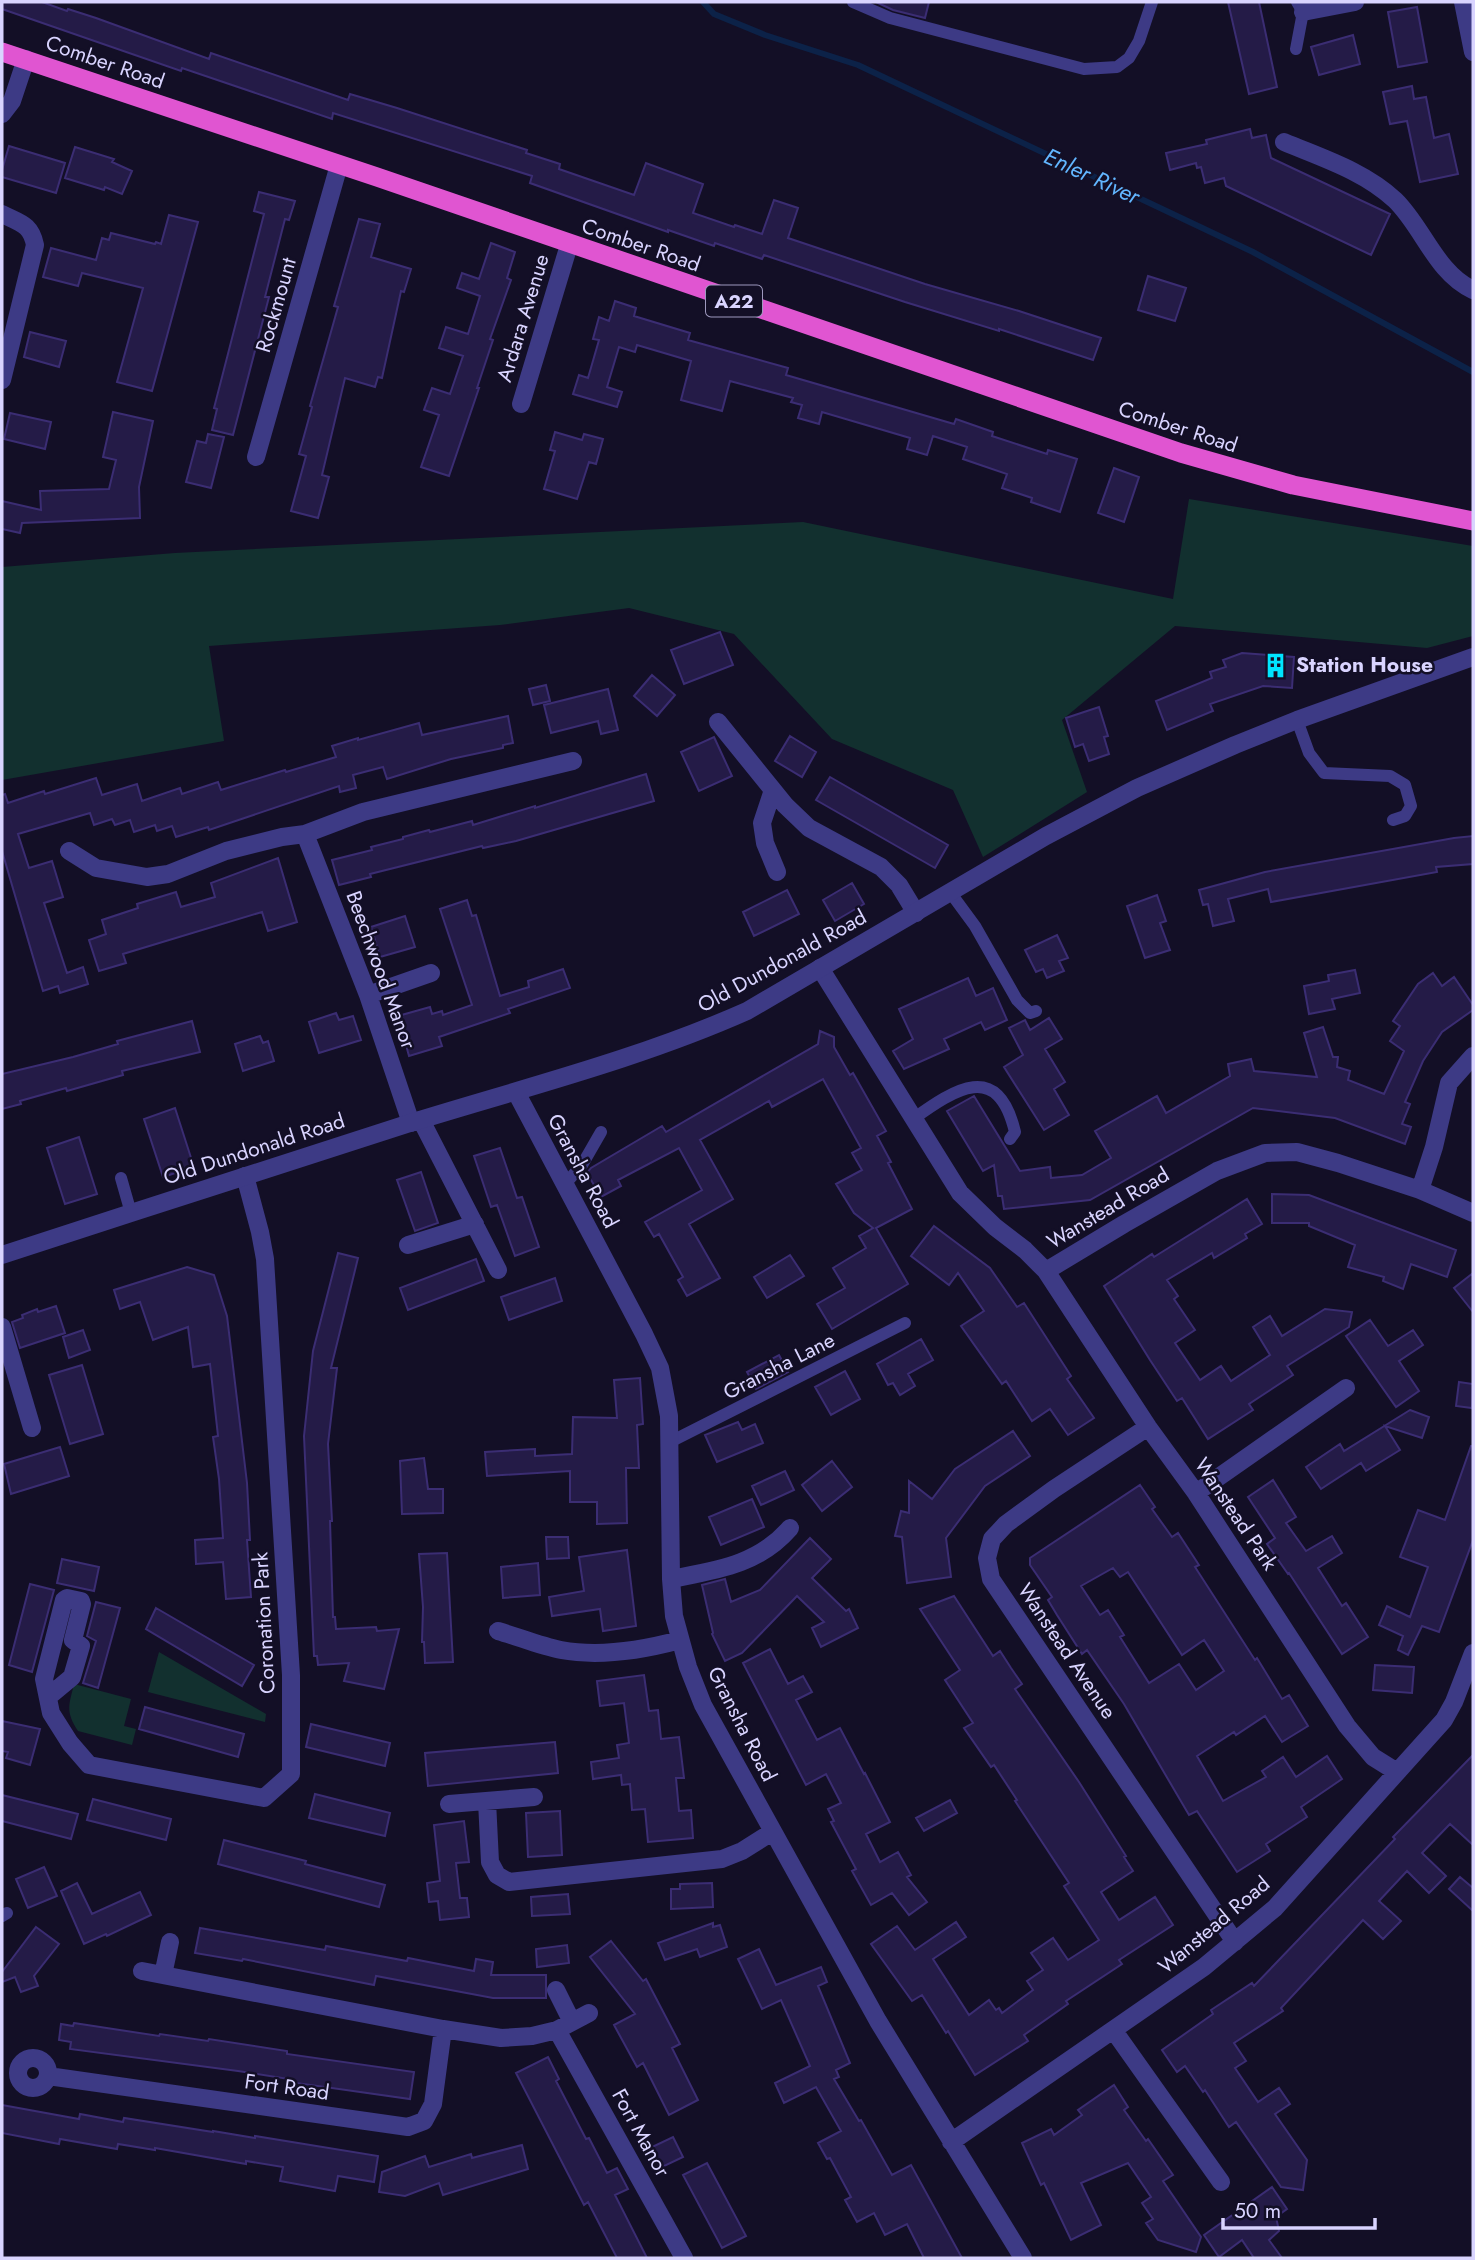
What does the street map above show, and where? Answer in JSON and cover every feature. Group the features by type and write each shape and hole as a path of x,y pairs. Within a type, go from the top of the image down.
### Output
{"highway":[{"name":"Comber Road","path":"2,52 1181,453 1293,485 1473,521"}],"street":[{"path":"1300,7 1355,2"},
{"path":"1463,2 1473,52"},
{"path":"2,114 12,101 26,59"},
{"path":"1284,142 1353,171 1383,190 1397,202 1445,267 1473,290"},
{"name":"Rockmount","path":"256,457 338,165"},
{"path":"2,214 23,224 33,233 35,245 2,380"},
{"name":"Ardara Avenue","path":"521,404 569,244"},
{"name":"Old Dundonald Road","path":"2,1255 695,1034 747,1011 1046,836 1137,788 1297,720 1473,657"},
{"path":"718,722 809,828 881,867 899,885 916,913"},
{"path":"69,851 96,868 147,877 168,874 226,851 305,834 363,812 573,761"},
{"path":"774,790 762,823 765,843 777,872"},
{"name":"Beechwood Manor","path":"305,834 416,1121 498,1270"},
{"name":"Wanstead Road","path":"820,968 960,1194 1046,1271 1217,1171 1265,1153 1297,1152 1338,1163 1420,1190 1473,1213"},
{"path":"368,995 431,974"},
{"path":"1420,1190 1434,1147 1449,1083 1473,1056"},
{"name":"Gransha Road","path":"516,1093 660,1368 667,1397 670,1442 671,1579 674,1616 703,1705 859,1989 1023,2258"},
{"name":"Coronation Park","path":"48,1697 72,1676 80,1646 73,1640 81,1601 67,1598 64,1600 44,1679 51,1713 69,1743 89,1765 264,1798 292,1774 291,1675 265,1259 245,1176"},
{"path":"408,1245 475,1224"},
{"name":"Wanstead Park","path":"1046,1271 1148,1427 1196,1493 1347,1726 1373,1757 1397,1772"},
{"path":"2,1327 32,1428"},
{"path":"1196,1493 1346,1388"},
{"name":"Wanstead Avenue","path":"1148,1427 1006,1524 992,1539 987,1558 991,1579 1235,1942"},
{"path":"671,1579 721,1569 757,1556 779,1541 790,1528"},
{"path":"498,1631 559,1650 592,1653 680,1640"},
{"name":"Wanstead Road","path":"951,2142 1204,1968 1275,1908 1444,1720 1473,1653"},
{"path":"449,1804 534,1797"},
{"path":"487,1801 490,1863 497,1875 509,1882 722,1859 742,1851 772,1832"},
{"path":"163,1975 170,1942"},
{"path":"142,1971 501,2038 532,2036 564,2026 589,2013"},
{"path":"556,1990 564,2026"},
{"name":"Fort Manor","path":"564,2026 684,2258"},
{"name":"Fort Road","path":"10,2070 21,2084 34,2089 40,2087 48,2076 408,2127 424,2121 433,2104 443,2029"},
{"path":"1114,2031 1221,2182"}],"lane":[{"path":"853,2 890,18 1084,69 1117,67 1129,58 1139,41 1152,2"},
{"path":"1296,49 1300,7"},
{"path":"1297,720 1309,752 1325,773 1390,776 1405,785 1411,806 1405,816 1393,820"},
{"path":"950,892 975,926 1017,1000 1030,1013 1036,1011"},
{"path":"913,1119 946,1096 970,1086 989,1088 1012,1118 1016,1132 1010,1139"},
{"path":"565,1184 582,1165 601,1132"},
{"path":"121,1178 131,1213"},
{"name":"Gransha Lane","path":"670,1442 905,1323"}],"green space":[{"path":"1189,499 1473,546 1473,636 1427,648 1175,626 1062,720 1087,792 983,857 953,790 832,739 734,634 629,608 500,625 209,646 224,741 2,780 2,567 175,553 803,522 1173,599"},
{"path":"159,1652 266,1714 265,1722 148,1692"},
{"path":"74,1684 131,1699 124,1726 136,1729 132,1745 78,1731 69,1708"}],"building":[{"path":"2,2 42,2 96,18 209,59 211,53 348,100 350,94 397,108 527,150 526,153 560,164 559,169 634,195 646,163 703,184 693,213 734,227 735,225 762,234 774,200 798,208 788,238 925,284 1101,338 1093,360 764,255 762,259 715,243 714,246 668,232 530,183 532,176 333,113 332,119 182,68 181,71 2,9"},
{"path":"876,2 929,2 925,18 893,10"},
{"path":"1228,2 1259,2 1277,87 1249,94"},
{"path":"1417,7 1427,62 1398,67 1388,12"},
{"path":"1353,35 1360,64 1319,75 1311,47"},
{"path":"1412,86 1414,99 1426,97 1434,138 1449,134 1458,174 1420,182 1407,121 1390,124 1383,92"},
{"path":"1250,129 1252,138 1266,135 1271,158 1390,214 1371,255 1226,186 1224,178 1205,183 1201,167 1197,168 1196,163 1170,170 1166,153 1207,144 1206,140"},
{"path":"9,146 65,163 56,193 2,177"},
{"path":"75,147 114,159 112,162 132,171 122,194 105,187 104,190 65,178"},
{"path":"259,192 295,201 289,220 285,219 265,297 269,297 233,435 212,430 217,409 214,408 264,214 254,211"},
{"path":"169,215 198,222 152,391 117,382 143,288 82,273 78,286 43,277 51,248 96,260 102,238 109,240 111,233 161,244"},
{"path":"359,219 380,224 371,257 411,269 404,292 401,291 382,378 378,377 375,387 345,378 322,475 329,477 318,518 291,511 306,456 299,454 312,407 310,406 338,307 334,306"},
{"path":"491,243 515,252 507,278 511,280 490,339 493,340 479,388 449,476 421,467 439,415 424,410 432,388 450,394 463,356 439,348 446,327 468,334 480,296 457,288 462,273 479,279"},
{"path":"1148,276 1186,288 1175,321 1138,310"},
{"path":"615,301 636,308 634,316 690,333 688,340 788,368 786,375 954,424 956,419 993,432 992,436 1047,454 1048,450 1077,459 1060,512 1031,502 1032,498 1002,488 1007,474 963,459 967,447 933,436 927,455 907,449 910,438 822,412 819,424 798,418 802,405 791,402 793,398 730,381 722,411 681,400 691,361 637,345 635,352 619,347 607,387 622,392 617,407 573,394 579,375 588,378 599,340 593,339 599,317 609,321"},
{"path":"30,332 66,341 59,367 24,357"},
{"path":"113,412 153,421 139,487 140,518 22,523 20,533 2,529 2,501 41,510 40,491 109,489 116,460 103,457"},
{"path":"10,413 51,422 45,449 4,439"},
{"path":"555,432 582,440 584,434 603,439 596,464 589,462 577,499 544,489 555,451 550,450"},
{"path":"208,434 224,437 211,488 186,482 197,441 206,443"},
{"path":"1114,468 1139,477 1124,522 1098,513"},
{"path":"720,632 733,665 684,684 671,650"},
{"path":"1242,653 1294,657 1292,688 1263,686 1210,704 1213,711 1167,730 1156,701 1212,678 1210,672 1226,667 1223,660"},
{"path":"652,675 675,695 657,716 634,696"},
{"path":"546,685 550,701 533,705 529,689"},
{"path":"608,689 618,730 601,734 598,721 551,733 544,705"},
{"path":"1099,707 1108,736 1104,737 1109,754 1089,761 1083,744 1075,747 1066,718"},
{"path":"508,716 513,743 503,745 503,748 451,759 387,779 383,767 353,775 356,788 340,792 339,786 209,830 208,827 176,837 172,826 157,831 155,825 134,832 130,820 115,825 112,819 94,825 90,813 18,834 29,868 52,861 63,897 44,903 67,973 83,967 88,984 60,993 58,986 43,991 2,851 2,795 5,794 8,803 96,778 102,795 137,784 142,801 180,788 182,794 218,782 221,790 336,757 332,746 358,738 419,723 422,735"},
{"path":"790,736 816,752 802,777 775,761"},
{"path":"714,737 732,776 699,791 681,752"},
{"path":"646,774 654,801 516,841 483,848 482,846 370,874 371,877 339,885 332,860 372,850 371,847 429,830 430,832 472,821 473,825"},
{"path":"830,777 948,845 935,868 816,800"},
{"path":"1473,836 1473,864 1436,867 1437,872 1271,902 1268,889 1228,899 1234,921 1213,926 1208,904 1203,905 1199,890 1265,872"},
{"path":"278,858 297,922 268,931 262,912 123,954 126,963 99,971 89,940 106,934 102,920 138,908 137,904 176,892 181,907 215,897 211,883"},
{"path":"852,883 864,904 835,921 823,900"},
{"path":"787,890 799,914 754,936 743,912"},
{"path":"1157,895 1166,921 1160,923 1170,950 1145,958 1127,906"},
{"path":"467,900 472,916 476,915 500,996 529,987 528,981 563,969 570,988 508,1009 510,1013 439,1037 442,1046 409,1056 398,1016 430,1007 432,1014 442,1011 443,1015 472,1005 440,909"},
{"path":"405,916 415,947 380,957 371,927"},
{"path":"1057,935 1068,958 1059,961 1064,971 1047,978 1043,969 1036,972 1025,950"},
{"path":"1355,970 1360,993 1332,999 1335,1009 1309,1014 1304,986 1329,981 1328,975"},
{"path":"1433,973 1442,986 1454,977 1473,1005 1473,1010 1442,1032 1423,1061 1405,1102 1410,1104 1402,1124 1411,1127 1405,1144 1335,1118 1253,1108 1090,1200 1004,1209 1002,1196 998,1196 994,1165 983,1171 947,1111 974,1096 1020,1171 1050,1167 1051,1178 1082,1175 1111,1158 1095,1131 1157,1096 1166,1113 1230,1076 1228,1064 1251,1059 1254,1071 1317,1077 1304,1033 1323,1027 1333,1057 1338,1057 1337,1067 1350,1071 1348,1080 1384,1094 1404,1051 1390,1041 1400,1026 1393,1021 1418,984"},
{"path":"968,978 976,996 993,988 1007,1020 985,1030 981,1022 944,1039 949,1049 904,1069 893,1051 913,1039 899,1009"},
{"path":"336,1013 339,1020 353,1016 361,1040 319,1053 309,1022"},
{"path":"1049,1018 1062,1039 1045,1049 1065,1082 1054,1089 1069,1115 1044,1130 1004,1067 1023,1055 1009,1028 1025,1020 1030,1030"},
{"path":"192,1021 200,1052 122,1071 123,1075 67,1091 66,1088 2,1109 2,1074 73,1057 118,1044 117,1041"},
{"path":"820,1031 834,1037 834,1047 850,1075 853,1073 886,1131 877,1136 912,1209 876,1228 908,1284 832,1329 817,1304 845,1288 833,1268 866,1248 859,1236 873,1228 854,1213 836,1184 862,1170 852,1153 861,1148 823,1079 772,1107 769,1101 700,1140 733,1199 689,1224 720,1278 687,1296 678,1280 683,1277 659,1234 654,1237 645,1222 702,1190 679,1148 618,1180 621,1186 601,1197 587,1173 591,1168 662,1126 666,1132 818,1044"},
{"path":"260,1036 263,1043 268,1041 274,1061 243,1071 235,1044"},
{"path":"175,1108 194,1167 163,1177 144,1119"},
{"path":"79,1137 97,1194 65,1204 47,1148"},
{"path":"500,1148 517,1198 522,1197 539,1247 515,1256 497,1205 491,1207 474,1156"},
{"path":"421,1172 438,1223 415,1231 397,1180"},
{"path":"1272,1194 1309,1195 1456,1250 1447,1277 1411,1264 1403,1289 1383,1281 1384,1277 1348,1267 1355,1245 1309,1226 1309,1223 1272,1223"},
{"path":"1247,1199 1262,1224 1245,1234 1247,1238 1214,1258 1212,1253 1167,1280 1178,1296 1174,1299 1195,1330 1175,1343 1200,1380 1221,1366 1231,1381 1270,1355 1253,1327 1270,1316 1282,1336 1325,1309 1352,1312 1349,1327 1287,1366 1293,1375 1249,1404 1253,1410 1208,1439 1182,1398 1177,1401 1104,1286 1152,1254 1154,1257"},
{"path":"934,1226 990,1268 1017,1307 1024,1303 1071,1376 1067,1379 1094,1418 1068,1435 1050,1409 1032,1421 1006,1381 1002,1384 961,1326 984,1311 958,1273 949,1285 911,1256"},
{"path":"338,1253 358,1258 331,1368 337,1368 328,1444 333,1617 336,1629 399,1629 384,1689 344,1681 349,1663 318,1665 317,1656 314,1656 304,1436 313,1351"},
{"path":"790,1255 804,1276 767,1298 754,1277"},
{"path":"476,1259 484,1281 408,1310 400,1288"},
{"path":"187,1267 214,1275 227,1316 247,1483 251,1597 226,1599 223,1562 196,1564 195,1540 223,1538 213,1437 218,1436 210,1364 193,1367 188,1327 153,1340 140,1302 120,1309 114,1290"},
{"path":"1473,1273 1473,1312 1454,1288"},
{"path":"555,1278 562,1301 509,1320 501,1297"},
{"path":"56,1306 65,1333 20,1348 12,1322 37,1309 38,1312"},
{"path":"1370,1320 1388,1346 1413,1330 1423,1345 1399,1361 1419,1391 1396,1407 1346,1336"},
{"path":"83,1330 90,1350 69,1358 63,1337"},
{"path":"921,1339 933,1360 908,1374 915,1386 900,1395 893,1383 888,1385 877,1364"},
{"path":"779,1355 788,1372 756,1389 747,1372"},
{"path":"82,1365 103,1434 70,1444 49,1375"},
{"path":"845,1371 860,1399 831,1415 815,1387"},
{"path":"640,1378 643,1424 637,1425 639,1468 626,1468 627,1523 597,1524 597,1502 570,1502 570,1471 487,1476 485,1452 535,1449 535,1456 572,1454 573,1417 617,1418 614,1380"},
{"path":"1459,1382 1473,1384 1472,1408 1456,1406"},
{"path":"1410,1410 1429,1417 1422,1438 1385,1426 1400,1450 1366,1471 1361,1463 1321,1489 1306,1467 1340,1444 1344,1451"},
{"path":"738,1422 742,1430 755,1424 763,1443 717,1462 705,1435"},
{"path":"1013,1431 1030,1456 985,1486 946,1538 951,1577 907,1583 902,1537 895,1536 901,1511 909,1513 909,1481 932,1499 955,1469"},
{"path":"1471,1446 1473,1540 1439,1632 1422,1626 1408,1655 1398,1650 1403,1636 1379,1625 1387,1606 1410,1617 1428,1567 1400,1557 1418,1510 1445,1520"},
{"path":"60,1447 69,1476 11,1494 4,1464"},
{"path":"424,1458 428,1489 443,1489 443,1513 402,1514 400,1461"},
{"path":"832,1461 852,1487 822,1511 802,1485"},
{"path":"785,1471 794,1490 761,1505 752,1486"},
{"path":"1273,1480 1296,1517 1286,1523 1306,1551 1332,1536 1342,1553 1318,1568 1342,1606 1346,1603 1368,1637 1342,1654 1267,1544 1275,1538 1248,1497"},
{"path":"1140,1485 1155,1507 1152,1509 1172,1537 1178,1533 1199,1565 1195,1567 1282,1699 1289,1695 1308,1726 1282,1742 1265,1716 1197,1756 1223,1801 1266,1777 1262,1771 1283,1757 1296,1777 1327,1756 1342,1779 1301,1807 1307,1817 1266,1844 1270,1851 1237,1872 1197,1811 1189,1815 1124,1704 1087,1650 1082,1654 1048,1600 1052,1597 1030,1565 1030,1558","holes":["1113,1568 1120,1577 1128,1572 1182,1655 1204,1640 1224,1671 1196,1690 1179,1664 1149,1683 1120,1637 1124,1635 1108,1610 1100,1615 1081,1586"]},
{"path":"752,1499 764,1527 721,1545 709,1517"},
{"path":"546,1537 568,1537 569,1558 547,1559"},
{"path":"810,1538 831,1559 812,1578 846,1611 849,1609 858,1628 821,1647 812,1628 824,1622 797,1596 742,1653 725,1661 712,1634 702,1585 725,1579 731,1602 760,1590"},
{"path":"627,1550 636,1626 603,1631 600,1609 552,1616 549,1597 584,1591 579,1557"},
{"path":"447,1553 453,1662 425,1663 419,1554"},
{"path":"62,1559 99,1567 94,1591 57,1583"},
{"path":"538,1563 540,1595 503,1598 501,1567"},
{"path":"30,1584 54,1590 32,1672 9,1665"},
{"path":"954,1596 993,1656 1000,1651 1022,1684 1015,1689 1126,1856 1124,1857 1133,1871 1101,1892 1119,1920 1155,1897 1173,1925 1119,1960 1122,1964 1066,2001 1068,2004 1024,2035 1028,2041 975,2075 922,1995 912,2001 871,1944 897,1926 915,1950 956,1922 966,1937 933,1959 969,2015 989,2000 996,2010 999,2008 1002,2013 1033,1990 1027,1981 1043,1970 1031,1953 1053,1938 1068,1960 1099,1940 1064,1886 1069,1883 1015,1801 1017,1800 994,1765 991,1767 964,1728 973,1723 945,1680 960,1670 920,1609"},
{"path":"96,1602 120,1608 98,1688 83,1683 96,1641 87,1636"},
{"path":"156,1608 254,1665 242,1686 146,1629"},
{"path":"770,1649 788,1684 803,1676 812,1692 796,1700 817,1740 840,1728 865,1773 890,1822 866,1834 880,1862 898,1852 911,1875 907,1877 927,1902 909,1915 892,1893 871,1905 852,1871 856,1869 831,1822 834,1821 828,1809 841,1803 826,1774 806,1785 743,1663"},
{"path":"1375,1665 1414,1667 1412,1693 1373,1690"},
{"path":"644,1675 649,1711 658,1710 661,1739 679,1737 684,1778 676,1778 679,1811 691,1810 693,1838 648,1842 645,1809 632,1810 630,1784 622,1785 621,1775 593,1779 591,1762 619,1758 617,1745 629,1743 624,1703 600,1706 597,1681"},
{"path":"145,1707 244,1734 238,1757 139,1729"},
{"path":"2,1721 40,1729 30,1765 6,1758 8,1752 2,1751"},
{"path":"311,1724 390,1743 385,1766 306,1747"},
{"path":"555,1742 558,1773 428,1786 425,1753"},
{"path":"1473,1755 1473,1845 1450,1824 1422,1853 1446,1876 1429,1893 1407,1871 1379,1901 1401,1921 1383,1939 1363,1920 1281,2008 1283,2011 1234,2043 1246,2061 1235,2068 1258,2102 1279,2088 1290,2104 1275,2114 1307,2160 1303,2190 1281,2187 1236,2122 1229,2127 1205,2090 1203,2092 1185,2066 1177,2072 1162,2050 1213,2014 1211,2010 1252,1983 1254,1986"},
{"path":"315,1794 390,1813 385,1836 309,1818"},
{"path":"2,1795 78,1814 71,1839 2,1821"},
{"path":"93,1799 171,1819 166,1840 87,1820"},
{"path":"950,1800 957,1813 924,1831 916,1818"},
{"path":"560,1811 562,1855 528,1857 526,1813"},
{"path":"464,1821 469,1862 456,1863 460,1898 467,1898 469,1917 440,1920 438,1901 429,1902 427,1883 440,1881 434,1825"},
{"path":"224,1840 385,1885 379,1907 218,1864"},
{"path":"44,1867 57,1896 28,1908 16,1879"},
{"path":"1460,1877 1473,1888 1473,1911 1449,1889"},
{"path":"77,1883 92,1914 140,1892 151,1915 84,1944 61,1891"},
{"path":"712,1883 713,1907 671,1909 671,1889 680,1889 680,1884"},
{"path":"568,1894 570,1914 532,1916 531,1897"},
{"path":"713,1923 713,1927 720,1925 727,1947 700,1957 697,1949 665,1960 658,1943"},
{"path":"36,1927 59,1944 34,1976 38,1986 21,1992 15,1977 2,1982 2,1972"},
{"path":"200,1928 325,1950 326,1946 407,1961 408,1958 474,1971 476,1959 493,1962 491,1975 546,1975 546,1998 493,1998 376,1976 374,1985 243,1959 242,1961 195,1953"},
{"path":"611,1941 643,1981 646,1979 680,2044 672,2048 698,2100 669,2115 643,2063 637,2067 614,2025 635,2014 590,1957"},
{"path":"567,1945 569,1963 537,1967 536,1949"},
{"path":"759,1949 776,1985 821,1967 827,1982 818,1986 850,2063 836,2070 839,2077 834,2079 892,2175 911,2165 962,2258 924,2258 907,2224 885,2235 874,2213 857,2222 845,2200 851,2197 830,2158 827,2159 818,2143 841,2131 816,2087 784,2103 775,2083 810,2066 781,2000 762,2009 738,1959"},
{"path":"74,2023 159,2036 209,2039 287,2051 287,2054 414,2072 410,2099 289,2082 289,2079 238,2071 70,2049 71,2042 59,2040 61,2024 73,2026"},
{"path":"548,2057 559,2079 556,2081 586,2139 589,2138 607,2173 617,2168 628,2189 615,2195 647,2258 617,2258 588,2202 584,2205 516,2073"},
{"path":"1114,2085 1128,2107 1124,2110 1173,2175 1163,2181 1201,2237 1196,2252 1158,2240 1146,2223 1153,2219 1142,2203 1151,2197 1128,2163 1081,2183 1101,2225 1071,2240 1044,2183 1041,2185 1022,2143 1051,2129 1054,2135 1082,2115 1078,2110"},
{"path":"2,2105 79,2119 80,2114 123,2122 124,2118 378,2156 374,2182 338,2176 335,2191 280,2181 283,2167 246,2161 246,2164 118,2144 117,2149 60,2139 59,2144 2,2133"},
{"path":"673,2137 683,2157 660,2168 650,2148"},
{"path":"522,2145 528,2169 443,2195 439,2183 405,2196 379,2192 382,2172 425,2156 429,2167 471,2154 472,2158"},
{"path":"707,2163 746,2236 722,2248 683,2175"},
{"path":"1272,2187 1287,2209 1276,2217 1279,2231 1269,2240 1282,2258 1254,2258 1242,2240 1219,2257 1204,2235"}],"waterway":[{"name":"Enler River","path":"703,2 714,14 765,35 858,65 1253,252 1473,372"}],"place":[{"name":"Station House","path":"1276,665"}]}
